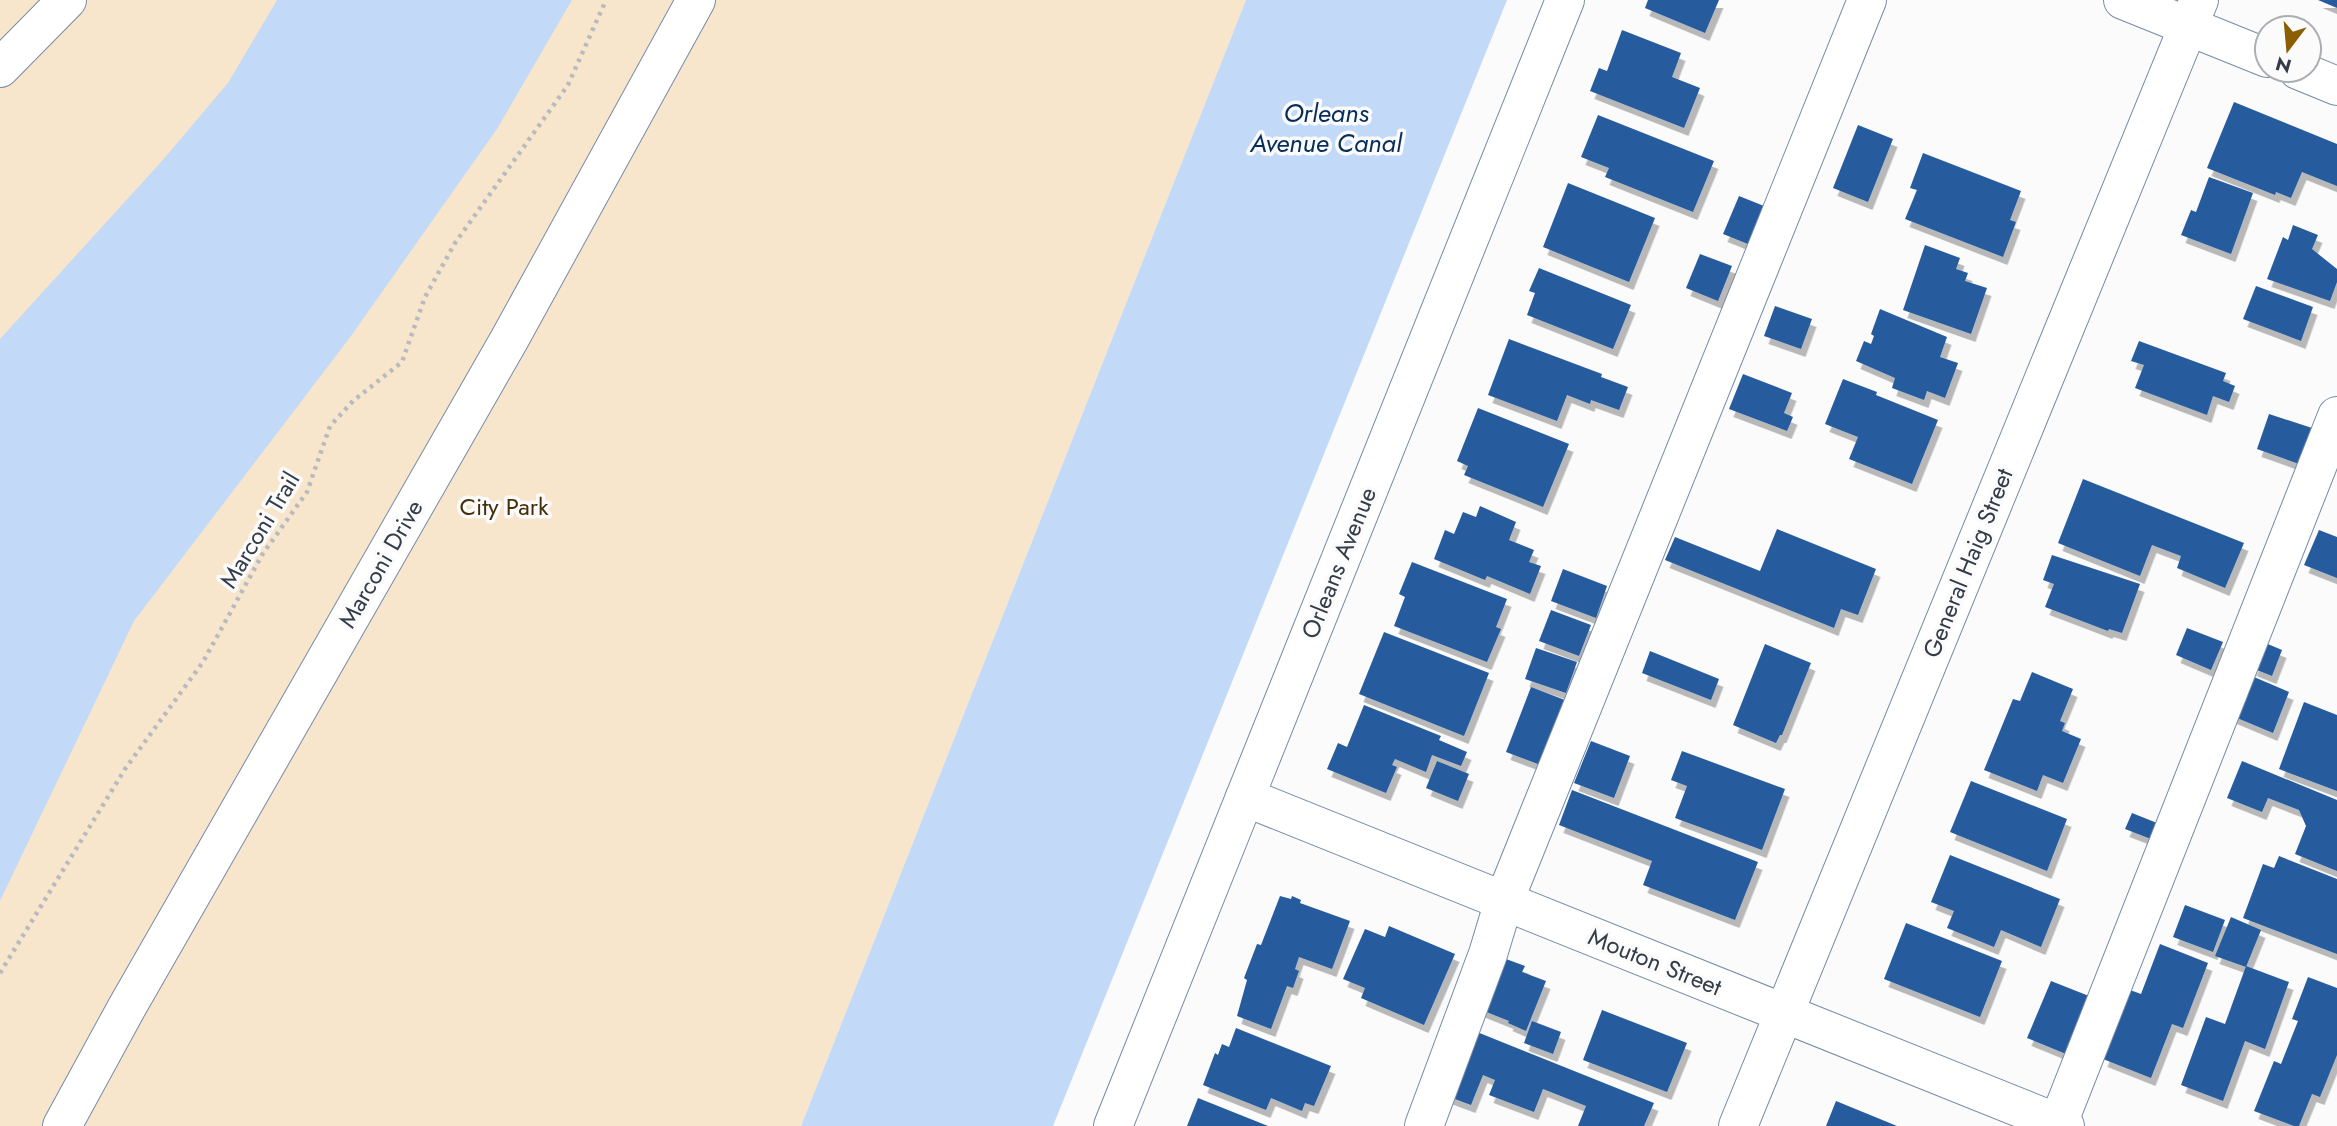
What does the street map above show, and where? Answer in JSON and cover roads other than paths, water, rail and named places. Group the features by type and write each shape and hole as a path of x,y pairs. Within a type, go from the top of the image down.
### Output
{"street":[{"path":"0,68 67,0"},
{"name":"Marconi Drive","path":"62,1126 127,1007 509,340 696,0"},
{"name":"Orleans Avenue","path":"1113,1126 1565,0"},
{"path":"1424,1126 1488,954 1504,901 1867,0"},
{"path":"2123,0 2194,13 2253,49"},
{"name":"General Haig Street","path":"1738,1126 2194,13"},
{"path":"2060,1125 2337,416"},
{"name":"Mouton Street","path":"1245,797 2060,1125"}],"water":[{"path":"277,0 572,0 497,129 351,336 134,621 0,901 0,339 161,162 228,83"},
{"name":"Orleans Avenue Canal","path":"1246,0 1507,0 1053,1126 801,1126"}],"park label":[{"name":"City Park","path":"504,507"}]}
